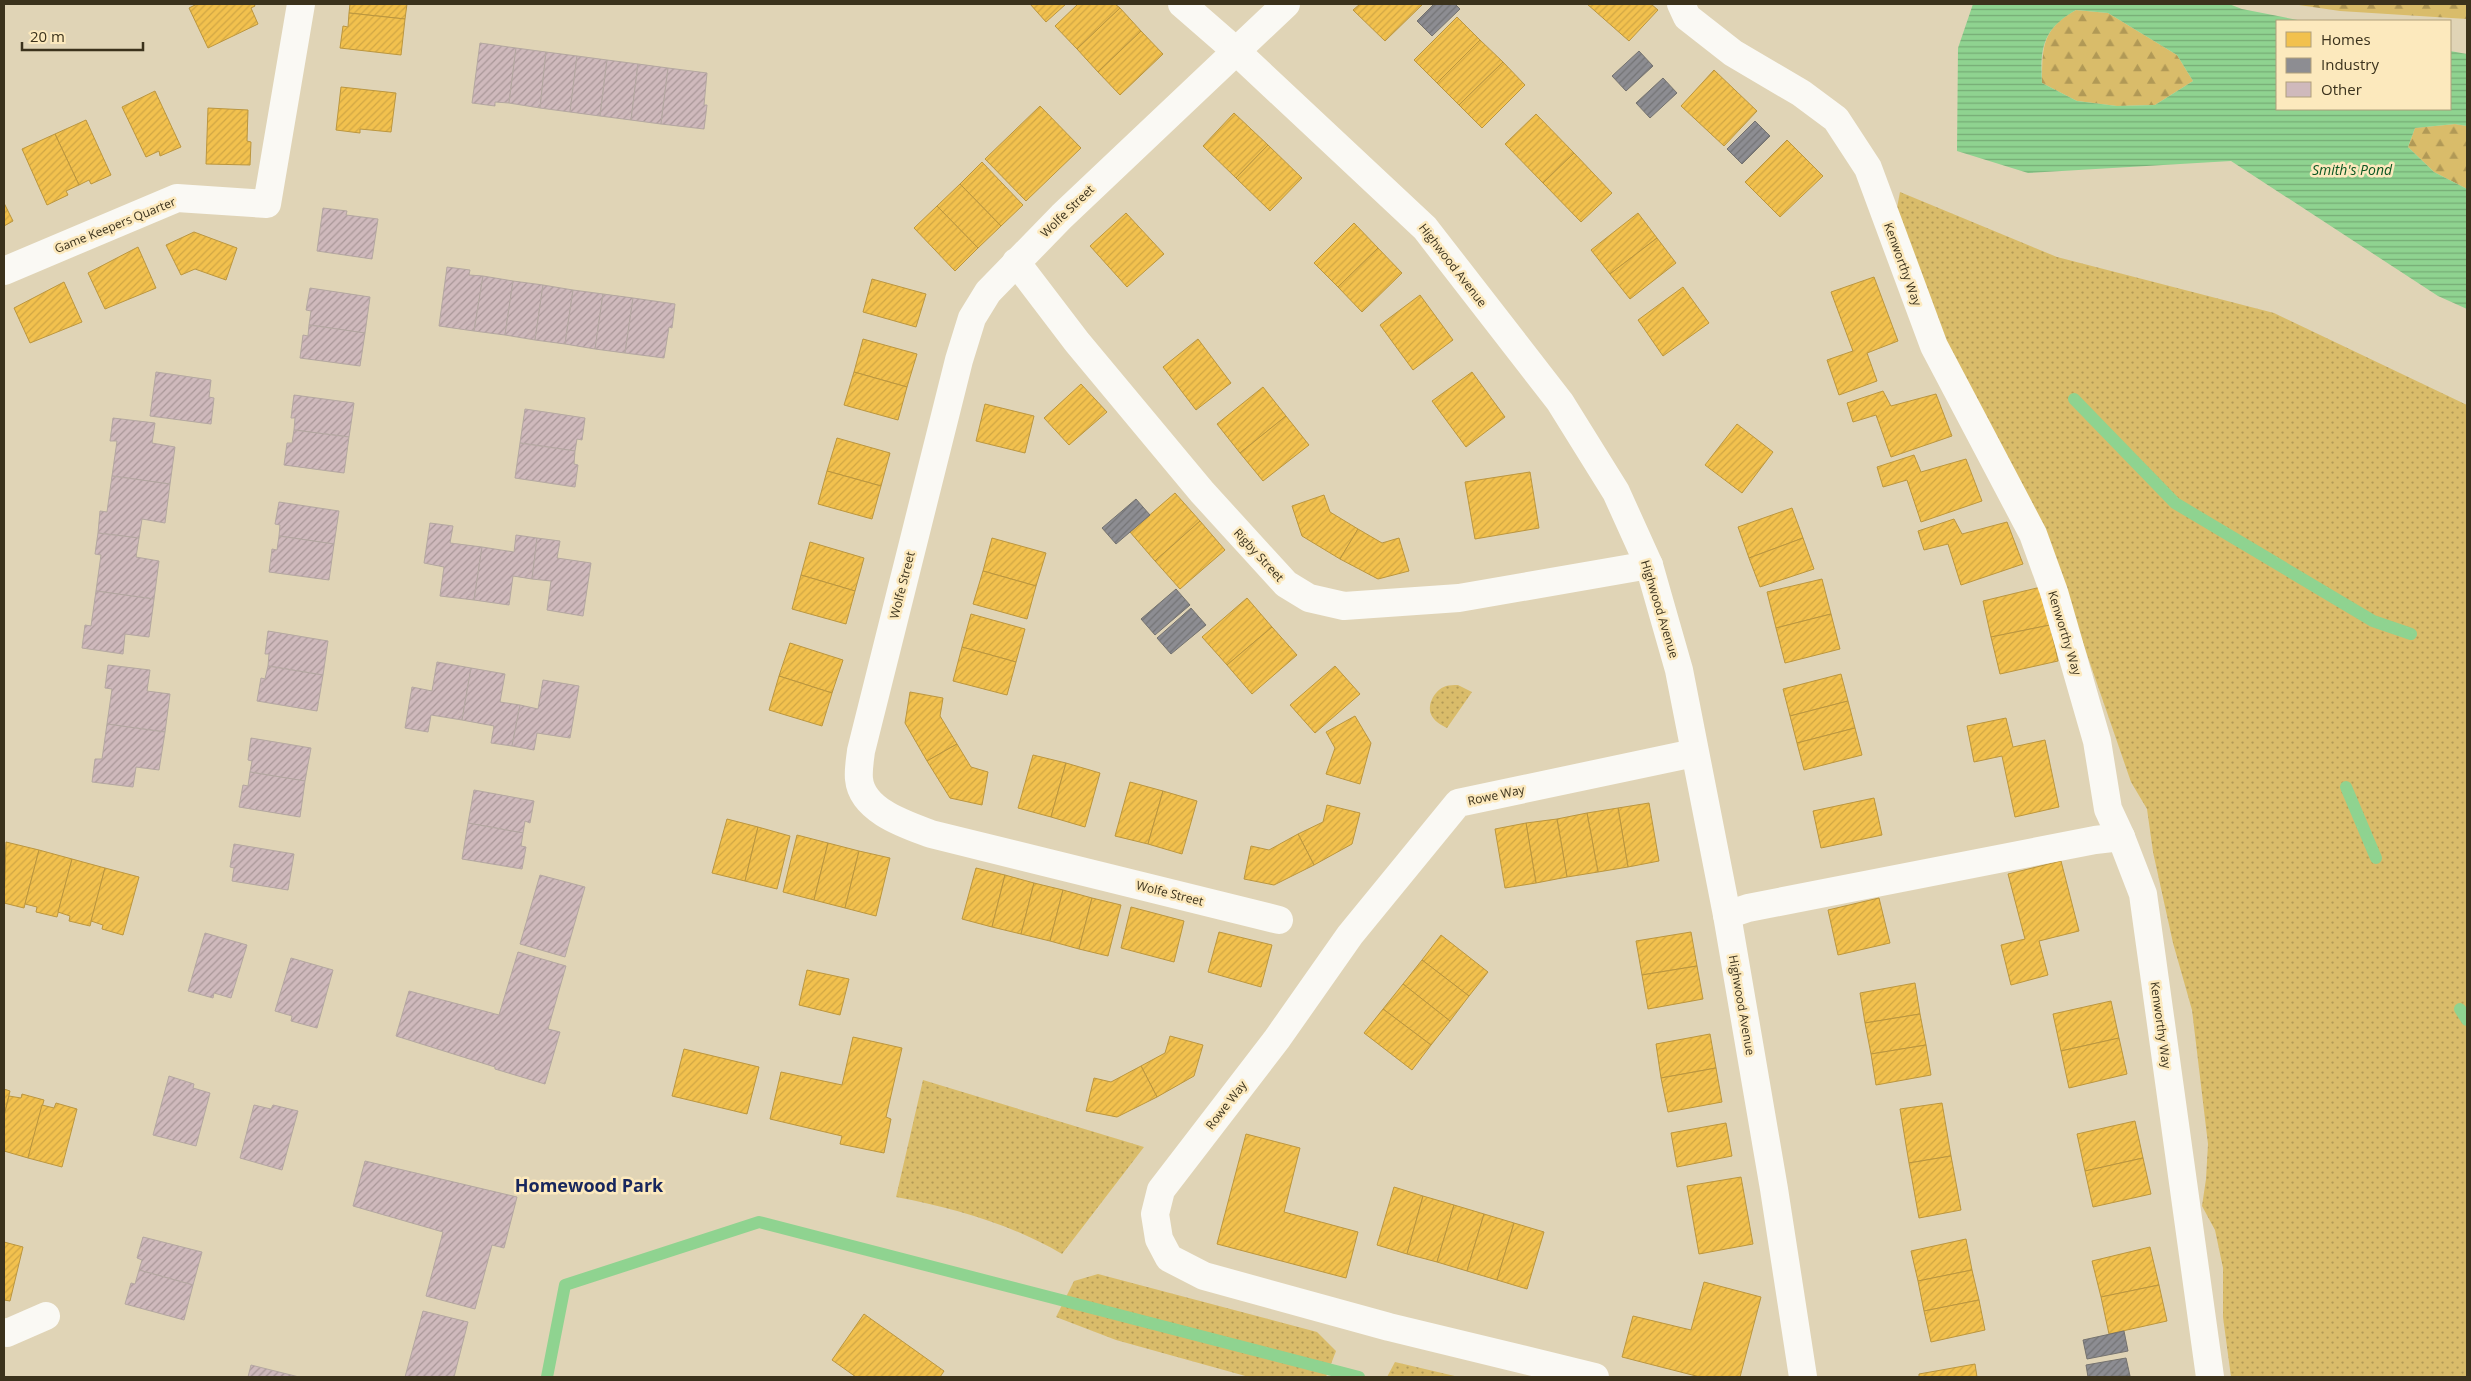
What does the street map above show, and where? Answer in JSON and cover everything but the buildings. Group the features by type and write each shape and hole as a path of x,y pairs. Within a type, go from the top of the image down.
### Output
{"street":[{"name":"Game Keepers Quarter","path":"4,271 177,198 267,204 302,4"},
{"name":"Highwood Avenue","path":"1182,4 1236,51 1425,228 1560,402 1616,492 1649,565 1678,670 1727,915 1774,1189 1803,1377"},
{"name":"Wolfe Street","path":"1279,920 931,834 896,821 869,801 859,781 861,751 959,360 972,318 988,292 1062,216 1286,4"},
{"name":"Kenworthy Way","path":"1681,4 1687,17 1734,53 1801,93 1836,119 1868,168 1934,346 2033,534 2054,592 2097,740 2108,809 2143,894 2210,1377"},
{"name":"Rigby Street","path":"1016,262 1076,342 1202,492 1286,584 1309,598 1344,606 1459,598 1649,565"},
{"name":"Rowe Way","path":"1595,1377 1389,1327 1204,1276 1169,1258 1159,1239 1155,1214 1161,1190 1278,1039 1350,935 1458,803 1694,753"},
{"path":"1727,915 1748,908 2095,840 2121,837"},
{"path":"4,1332 7,1333 46,1316"}],"green space":[{"path":"2292,4 2467,4 2467,19 2340,11"},
{"path":"2076,10 2108,13 2177,55 2193,81 2155,105 2117,106 2077,101 2042,83 2046,40 2056,24"},
{"path":"2455,124 2467,126 2467,189 2434,172 2408,147 2415,128"},
{"path":"1900,192 2057,257 2274,313 2467,405 2467,1377 2231,1377 2223,1317 2223,1268 2215,1230 2202,1206 2208,1144 2192,1010 2173,943 2153,852 2147,809 2131,782 2053,556 1892,234"},
{"path":"1458,685 1472,692 1447,728 1438,723 1431,715 1430,705 1434,695 1442,688"},
{"path":"923,1080 1144,1147 1062,1254 1023,1234 982,1218 896,1197"},
{"path":"1098,1274 1317,1332 1336,1351 1326,1377 1249,1377 1116,1340 1056,1317 1074,1281"},
{"path":"1395,1362 1459,1377 1387,1377"}],"water":[{"name":"Smith's Pond","path":"1973,4 2229,4 2242,9 2298,20 2276,20 2276,110 2451,110 2451,51 2467,54 2467,126 2455,124 2415,128 2408,147 2434,172 2467,189 2467,309 2438,296 2231,161 2028,173 1957,151 1958,48","holes":["2076,10 2108,13 2177,55 2193,81 2155,105 2117,106 2077,101 2042,83 2042,59 2046,40 2056,24"]}],"waterway":[{"path":"2074,399 2175,503 2373,621 2411,634"},
{"path":"2346,787 2376,858"},
{"path":"2460,1009 2467,1020"},
{"path":"547,1377 565,1285 759,1222 1359,1377"}],"district":[{"name":"Homewood Park","path":"589,1185"}]}
